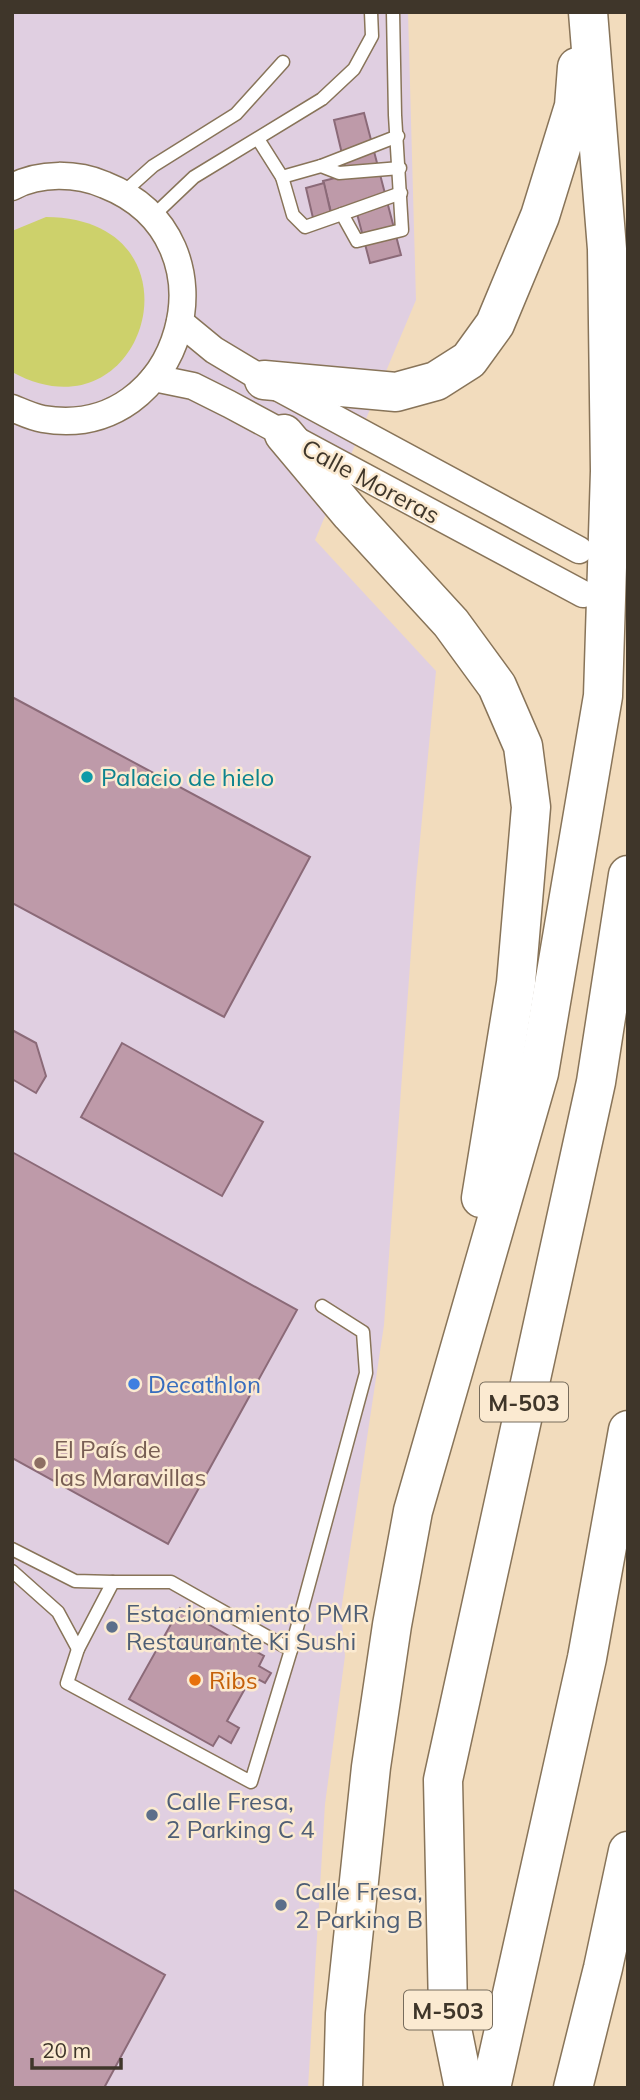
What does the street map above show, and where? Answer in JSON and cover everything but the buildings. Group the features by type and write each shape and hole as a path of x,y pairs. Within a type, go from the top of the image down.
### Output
{"highway":[{"path":"264,380 396,392 436,381 469,360 495,324 540,216 574,106 582,12"},
{"path":"343,2088 345,2014 371,1767 392,1625 413,1511 538,1073 603,696 610,471 607,248 588,12"},
{"path":"284,434 351,514 451,623 497,686 523,746 531,807 516,983 452,1370"},
{"name":"M-503","path":"464,2088 448,2008 443,1780 596,1082 628,875"},
{"path":"491,2088 587,1658 628,1430"},
{"path":"573,2088 628,1851"},
{"path":"358,1907 360,2088"}],"street":[{"path":"12,187 55,176 91,179 124,192 153,216 173,245 183,279 180,322 173,350 155,378 120,406 83,419 43,419 12,408"},
{"name":"Calle Moreras","path":"180,322 214,350 264,380 579,550"},
{"name":"Calle Moreras","path":"155,378 192,386 583,594"}],"lane":[{"path":"153,216 194,177 322,99 354,69 372,36 371,12"},
{"path":"342,214 357,241 402,230 393,12"},
{"path":"124,192 153,166 236,114 283,62"},
{"path":"282,177 321,166 398,136"},
{"path":"258,139 282,177 293,215 305,227 401,193"},
{"path":"321,166 340,173 400,168"},
{"path":"113,1581 78,1649 67,1683 251,1782 291,1650 366,1373 363,1332 322,1306"},
{"path":"12,1549 75,1581 171,1581 291,1650"},
{"path":"12,1571 58,1612 78,1649"},
{"path":"331,2088 345,2014"}],"shaded area":[{"path":"12,12 408,12 416,300 315,540 436,671 416,882 384,1325 341,1611 345,1656 325,1804 308,2088 12,2088"}],"green space":[{"path":"46,217 97,227 129,252 143,286 142,323 126,356 97,379 59,387 12,372 12,231"}],"place":[{"name":"Palacio de hielo","path":"87,777"},
{"name":"Decathlon","path":"134,1384"},
{"name":"El País de las Maravillas","path":"40,1463"},
{"name":"Estacionamiento PMR Restaurante Ki Sushi","path":"112,1627"},
{"name":"Ribs","path":"195,1680"},
{"name":"Calle Fresa, 2 Parking C 4","path":"152,1815"},
{"name":"Calle Fresa, 2 Parking B","path":"281,1905"}]}
